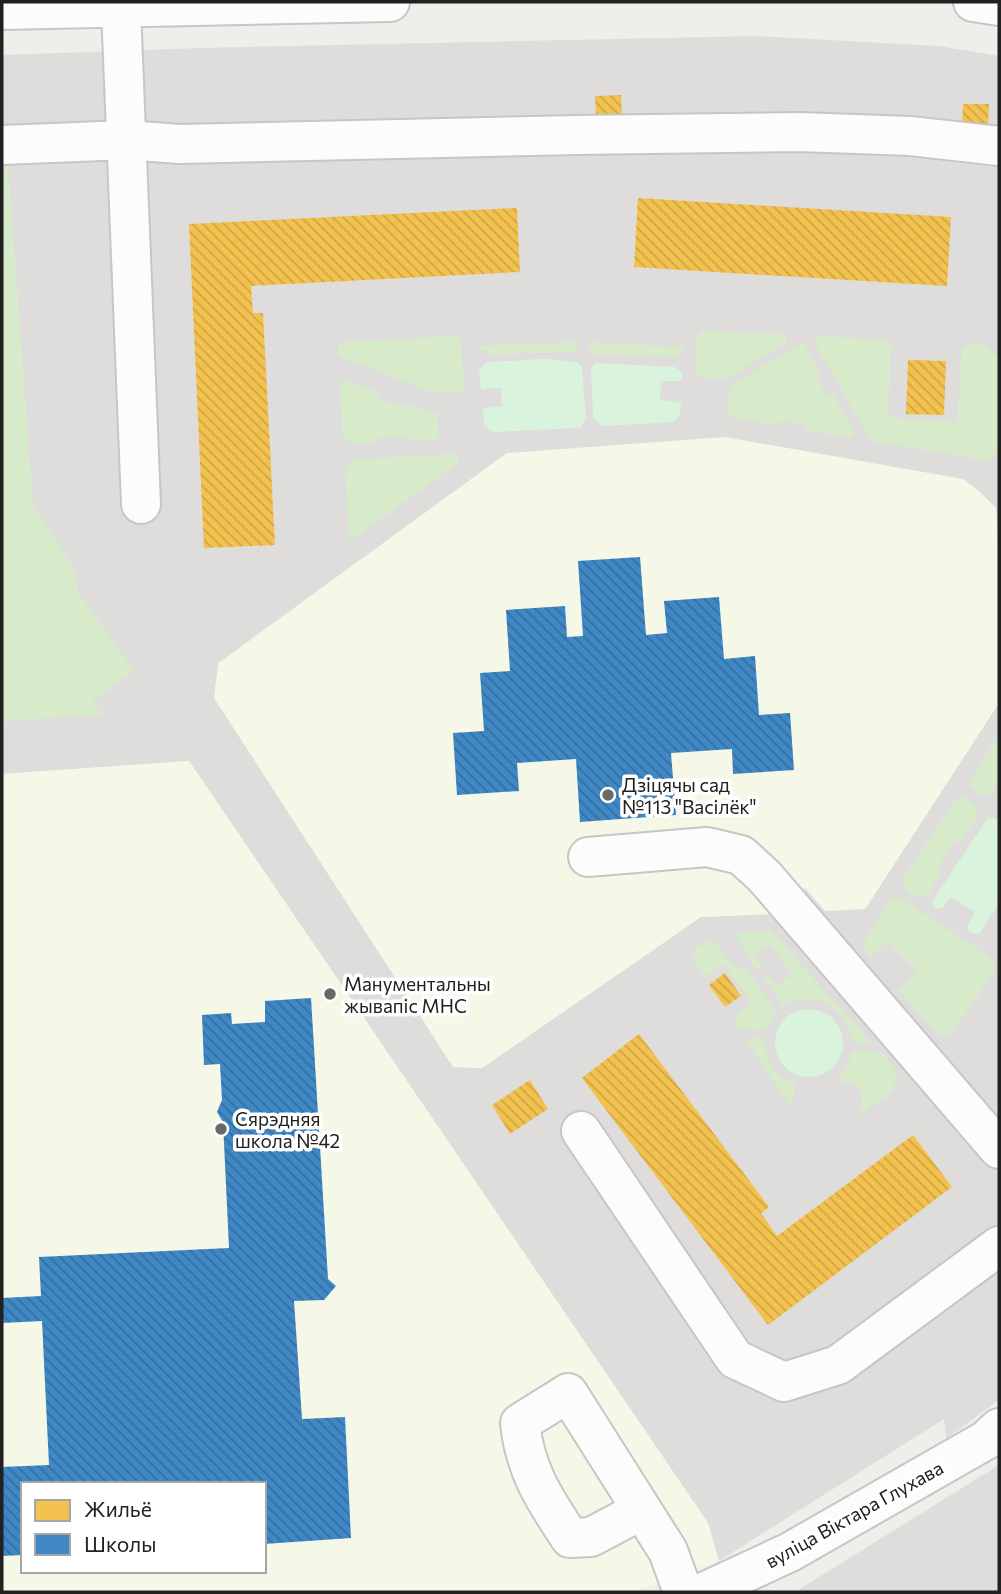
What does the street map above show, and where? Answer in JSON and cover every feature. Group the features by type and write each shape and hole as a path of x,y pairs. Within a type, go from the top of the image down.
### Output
{"street":[{"path":"2,10 390,2"},
{"path":"973,2 999,6"},
{"path":"121,8 141,503"},
{"path":"2,145 127,140 179,144 800,132 910,136 999,146"},
{"path":"588,857 707,847 741,855 764,876 999,1149"},
{"path":"581,1131 735,1359 784,1382 838,1365 999,1245"},
{"path":"642,1510 591,1537 570,1538 538,1490 522,1444 520,1423 568,1393 668,1551 683,1592"},
{"name":"вуліца Віктара Глухава","path":"704,1592 790,1552 986,1440 999,1428"}],"shaded area":[{"path":"757,36 938,46 999,56 999,576 996,508 963,479 507,453 218,663 453,1067 482,1068 701,917 771,914 805,887 865,909 999,703 999,1400 946,1439 944,1419 719,1561 708,1523 189,761 2,774 2,55"},
{"name":"Дзіцячы сад №113 \"Васілёк\"","path":"725,437 963,479 980,492 996,508 999,703 865,909 825,911 805,888 771,914 701,917 482,1068 453,1067 214,698 218,664 507,453"},
{"name":"Сярэдняя школа №42","path":"189,761 708,1523 719,1561 634,1592 2,1592 2,774"},
{"path":"999,1464 999,1592 795,1592 994,1468"}],"green space":[{"path":"2,166 8,166 33,505 74,568 78,592 134,671 92,701 102,715 2,721"},
{"path":"703,331 786,335 786,342 727,379 700,377 695,369 697,337"},
{"path":"456,336 461,340 464,391 434,393 339,356 338,345 341,342"},
{"path":"817,336 886,340 891,344 888,417 957,423 962,349 970,343 986,346 999,359 999,448 990,461 871,441 814,341"},
{"path":"580,342 575,352 488,354 478,346"},
{"path":"588,342 684,347 684,351 675,358 594,354"},
{"path":"803,342 820,372 815,375 828,397 833,394 854,431 851,438 807,430 805,424 781,421 776,425 734,418 728,412 730,386"},
{"path":"545,359 577,362 582,367 586,420 580,428 493,432 484,425 483,408 502,406 501,388 481,389 479,372 486,362"},
{"path":"595,363 675,367 682,372 682,379 661,381 660,400 681,403 680,416 673,422 603,426 593,419 591,369"},
{"path":"346,380 379,393 378,398 406,408 408,404 437,414 439,437 437,440 410,441 409,437 378,438 378,443 352,444 343,436 340,383"},
{"path":"458,454 458,463 353,539 349,539 345,471 354,459"},
{"path":"999,734 999,780 991,794 983,796 971,788 970,780"},
{"path":"964,797 975,805 978,815 961,843 955,840 936,870 941,874 928,894 917,897 907,891 903,879 955,801"},
{"path":"988,818 999,820 999,903 980,933 974,934 969,932 967,926 975,912 950,897 944,907 938,909 933,907 933,900"},
{"path":"891,899 902,899 991,958 995,970 952,1033 945,1035 936,1032 899,991 917,972 888,941 870,958 863,944"},
{"path":"771,931 871,1043 852,1042 844,1019 828,1004 807,999 783,1006 764,978 768,975 777,986 792,975 771,944 755,955 763,968 758,971 734,933"},
{"path":"707,941 716,943 734,967 745,967 776,1011 765,1031 738,1029 737,1017 751,1003 724,964 706,976 698,966 695,960 696,948"},
{"path":"816,1009 837,1024 843,1036 841,1056 833,1067 816,1077 802,1077 785,1067 777,1056 775,1036 785,1019 796,1011"},
{"path":"764,1038 772,1067 781,1077 795,1084 791,1107 745,1039"},
{"path":"853,1051 882,1053 898,1073 892,1091 864,1113 860,1107 863,1094 861,1091 839,1078 846,1070"}],"building: Жильё":[{"path":"621,95 622,115 596,116 595,96"},
{"path":"963,104 989,104 988,124 962,123"},
{"path":"638,198 951,217 947,286 634,267"},
{"path":"517,208 520,272 251,286 253,313 263,313 275,545 204,548 189,224"},
{"path":"908,360 946,361 944,415 906,414"},
{"path":"725,973 741,996 725,1007 709,985"},
{"path":"639,1034 769,1207 761,1213 777,1236 913,1135 952,1187 768,1325 582,1078"},
{"path":"530,1080 548,1109 510,1134 492,1105"}],"building: Школы":[{"path":"640,557 646,635 667,633 664,601 719,597 724,659 755,656 759,715 790,713 794,770 733,774 732,749 671,753 676,815 580,822 576,759 517,763 519,791 457,795 453,733 484,731 480,673 510,671 506,610 565,606 567,637 583,636 578,561"},
{"path":"311,998 328,1279 336,1286 324,1300 294,1301 302,1419 345,1417 351,1538 266,1544 266,1482 21,1482 21,1555 2,1556 2,1467 49,1465 42,1321 2,1323 2,1298 41,1296 39,1257 229,1248 223,1122 217,1112 222,1100 220,1064 204,1065 202,1015 231,1013 232,1024 265,1022 265,1001"}],"place":[{"name":"Дзіцячы сад №113 \"Васілёк\"","path":"608,795"},
{"name":"Манументальны жывапіс МНС","path":"330,994"},
{"name":"Сярэдняя школа №42","path":"221,1129"}]}
